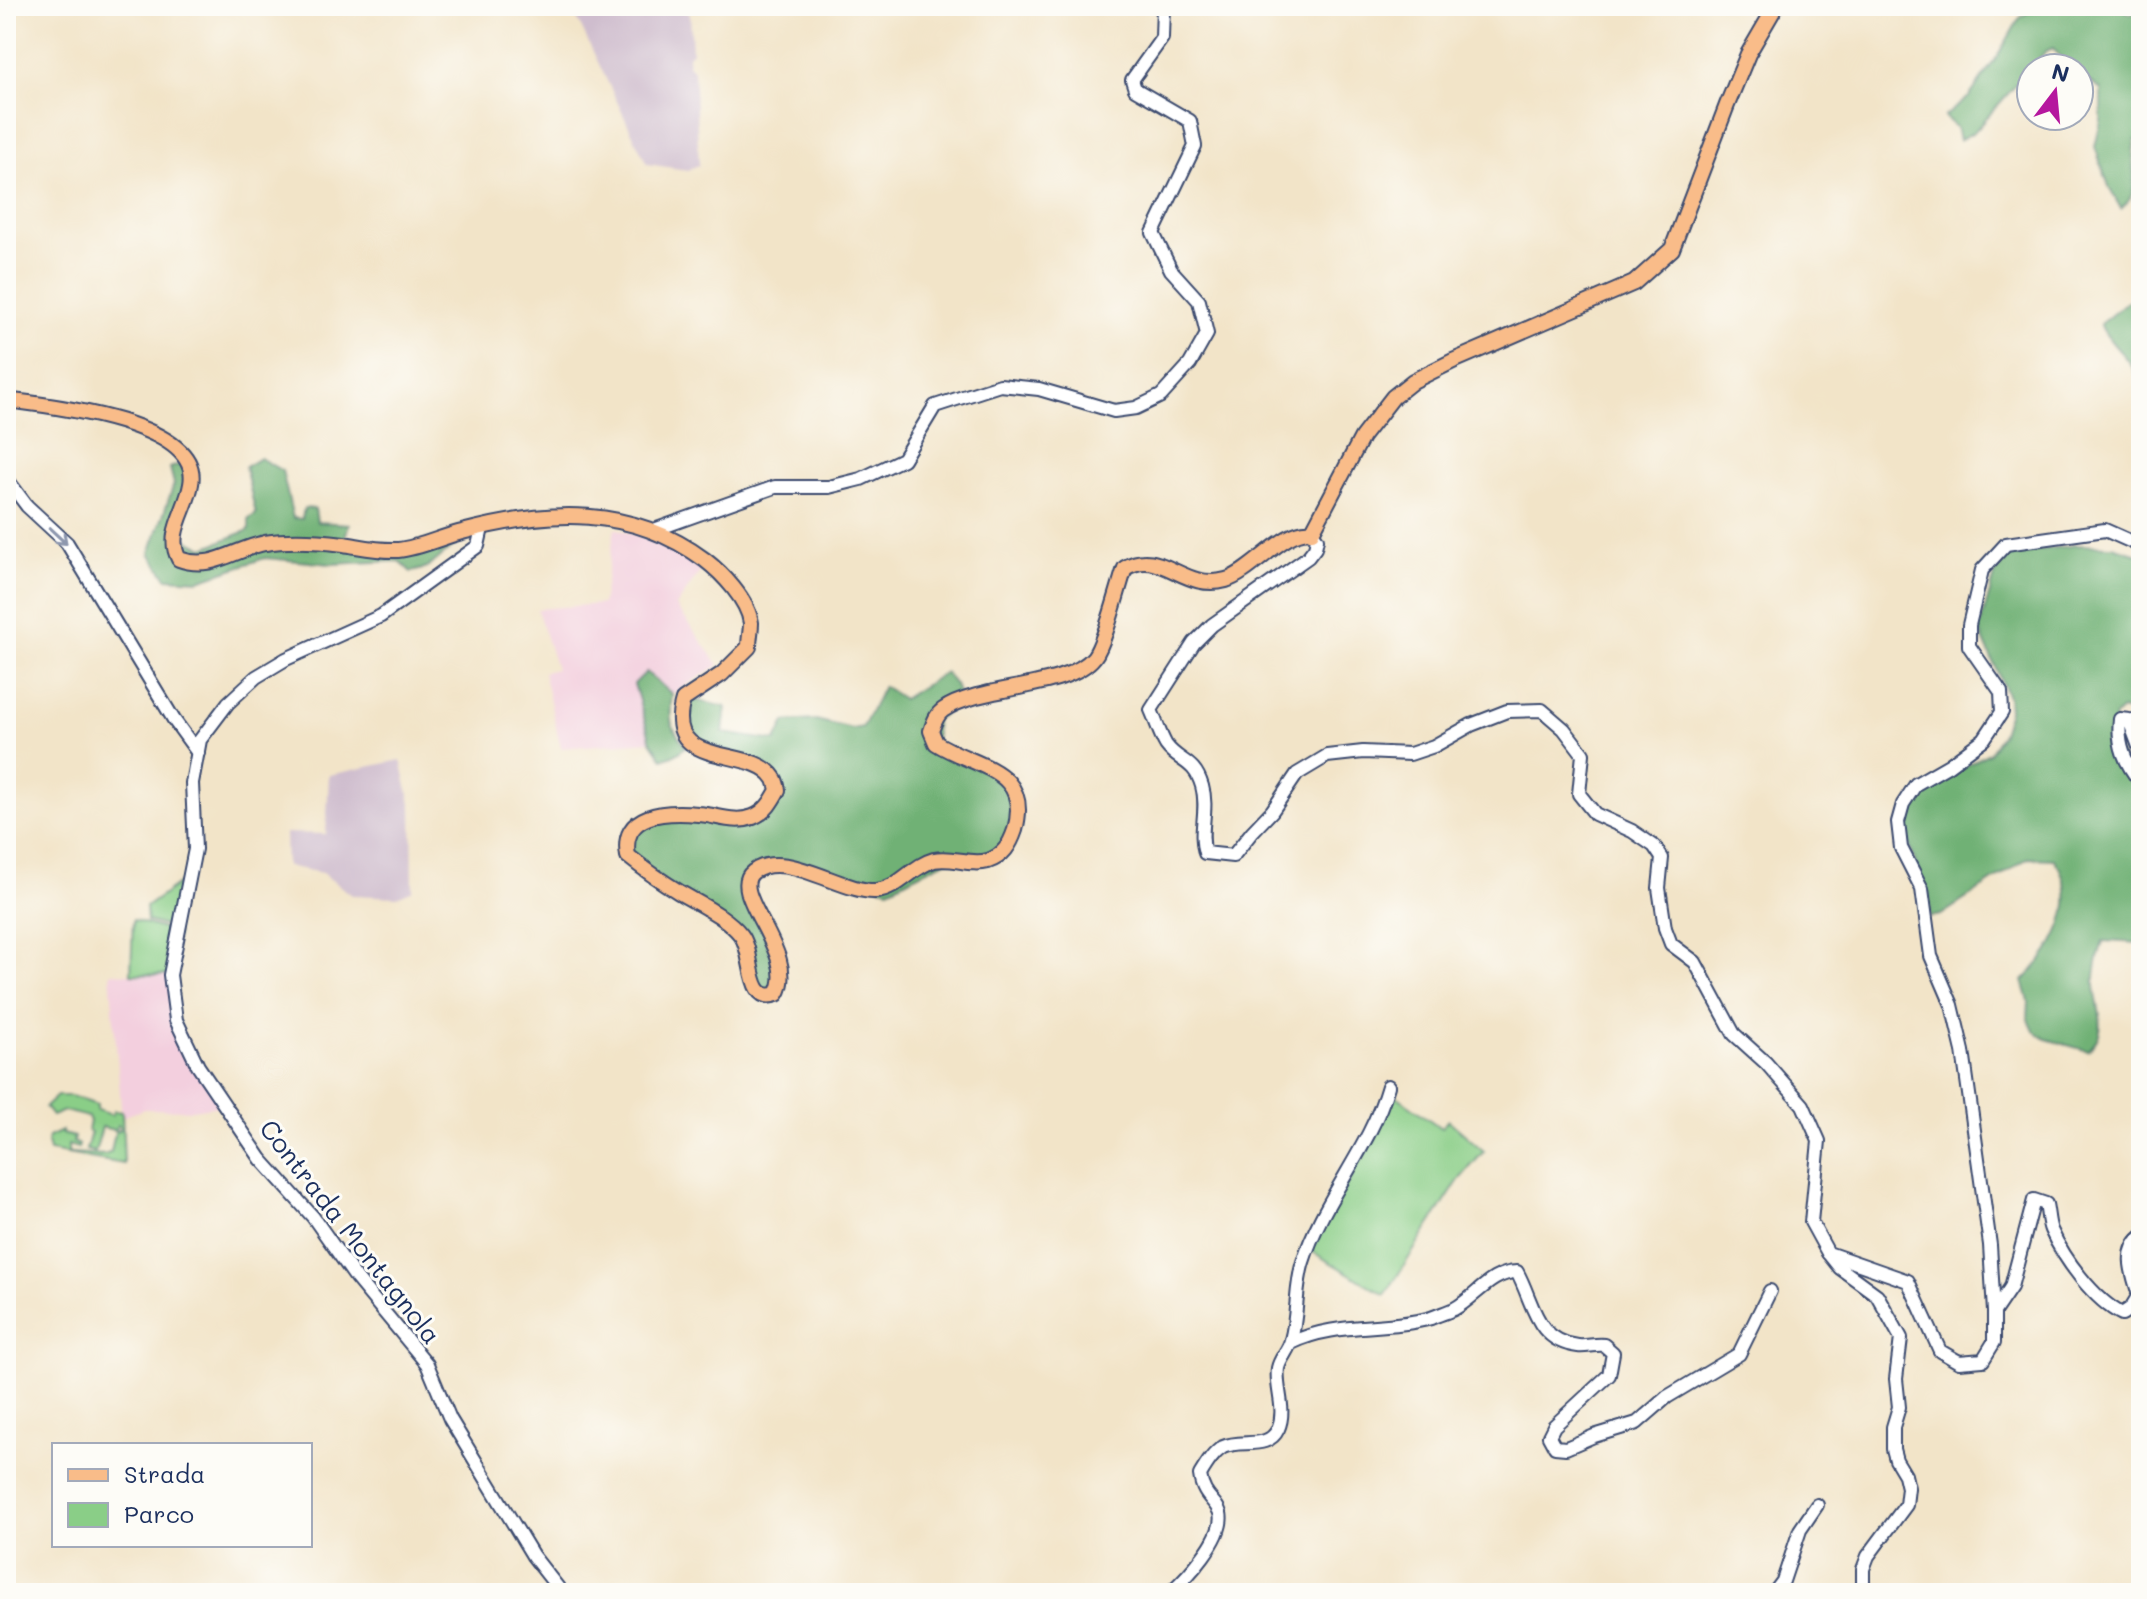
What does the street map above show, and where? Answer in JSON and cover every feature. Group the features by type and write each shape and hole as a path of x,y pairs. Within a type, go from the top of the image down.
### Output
{"main road":[{"path":"6,400 76,409 138,428 170,442 189,461 192,481 173,537 173,548 179,559 191,564 221,560 264,543 343,544 377,552 406,549 465,531 527,518 562,517 607,518 654,530 685,545 717,570 744,604 751,622 749,647 722,674 683,700 678,717 682,729 697,747 764,769 775,778 778,790 769,807 753,817 729,820 698,814 652,816 632,826 625,841 628,856 655,878 712,912 740,934 750,950 755,989 769,997 777,994 781,978 773,941 746,889 748,877 755,870 780,866 796,868 850,887 873,891 889,889 914,869 933,860 985,862 998,857 1008,847 1014,831 1018,799 1003,775 936,743 931,731 943,710 1072,672 1094,657 1125,568 1136,561 1158,563 1196,582 1210,583 1229,579 1246,570 1294,534 1304,530 1312,532 1378,413 1413,381 1634,283 1672,249 1737,79 1776,6"}],"street":[{"path":"654,530 775,487 829,487 861,479 903,459 935,406 1000,385 1039,389 1114,411 1136,408 1161,396 1190,364 1207,334 1199,301 1171,270 1153,233 1195,146 1190,121 1135,89 1132,80 1162,38 1163,6"},
{"path":"6,478 27,506 67,543 174,720 198,753"},
{"name":"Contrada Montagnola","path":"482,528 478,546 381,616 286,659 256,677 228,703 200,740 192,783 195,849 170,975 176,1020 198,1066 261,1159 313,1217 356,1278 427,1364 450,1419 533,1556 562,1593"},
{"path":"1828,1253 1908,1281 1940,1351 1959,1362 1983,1360 1994,1342 1990,1245 1963,1051 1952,1005 1931,956 1922,889 1901,848 1898,822 1903,804 1916,784 1984,739 2002,712 2001,692 1969,646 1969,625 1982,570 2006,544 2105,530 2141,546"},
{"path":"1312,532 1317,539 1308,557 1212,625 1194,643 1151,710 1167,746 1195,768 1203,788 1206,813 1200,838 1205,853 1233,856 1272,811 1297,774 1327,756 1363,752 1410,754 1434,746 1471,725 1507,711 1542,710 1564,729 1583,754 1579,794 1595,814 1632,831 1654,846 1662,858 1659,888 1665,928 1671,944 1695,962 1734,1034 1766,1063 1803,1105 1819,1141 1811,1222 1840,1268 1877,1295 1901,1338 1896,1379 1899,1407 1893,1427 1893,1449 1905,1475 1908,1488 1906,1505 1868,1556 1863,1569 1863,1593"},
{"path":"2141,752 2129,720 2120,719 2118,739 2128,767 2141,783"},
{"path":"1170,1593 1206,1553 1220,1522 1219,1511 1201,1488 1200,1475 1211,1458 1224,1446 1267,1441 1277,1431 1282,1415 1278,1367 1291,1343 1302,1264 1312,1238 1384,1101 1388,1086"},
{"path":"1994,1312 2011,1287 2034,1200 2046,1204 2050,1229 2081,1278 2106,1306 2122,1314 2131,1308 2139,1295 2130,1261 2134,1243 2141,1237"},
{"path":"1291,1343 1308,1334 1430,1318 1454,1309 1495,1277 1505,1272 1517,1272 1538,1323 1545,1331 1579,1346 1604,1345 1613,1353 1609,1375 1554,1426 1549,1436 1555,1447 1566,1448 1637,1423 1667,1397 1739,1354 1770,1291"},
{"path":"1774,1593 1783,1581 1800,1530 1817,1505"}],"shaded area":[{"path":"571,6 669,6 690,14 692,52 688,56 688,65 694,72 699,165 687,170 647,164"},
{"path":"615,528 677,550 702,569 676,606 719,665 672,694 647,672 634,684 651,741 561,748 543,672 556,669 537,609 602,604"},
{"path":"401,760 412,808 413,890 397,897 352,895 322,873 286,866 285,833 326,834 329,775"},
{"path":"110,973 170,975 176,1020 219,1106 192,1110 144,1109 122,1117"}],"green space":[{"path":"2036,6 2119,6 2130,14 2141,12 2141,137 2135,141 2133,150 2132,194 2121,209 2110,189 2095,147 2101,121 2101,90 2095,86 2095,52 2056,52 2053,48 2045,52 2015,52 2015,86 1974,132 1959,140 1956,127 1944,117 1969,97 2019,19"},
{"path":"2141,291 2141,398 2132,366 2100,324"},
{"path":"260,458 282,471 293,518 302,519 304,508 315,509 317,522 349,524 343,544 377,551 465,531 465,540 428,566 411,572 399,561 331,564 265,558 199,580 167,578 150,553 174,484 170,468 189,461 178,526 186,539 204,548 249,530 249,519 256,514 245,467"},
{"path":"2076,545 2113,546 2141,555 2141,736 2133,715 2122,710 2115,716 2112,740 2141,793 2141,943 2103,941 2095,980 2100,1028 2095,1043 2088,1051 2046,1039 2034,1031 2028,1018 2029,1001 2023,981 2054,940 2066,908 2063,875 2054,859 2028,858 1941,915 1930,917 1929,893 1922,883 1907,826 1909,816 1931,785 1989,753 2002,733 2009,711 2008,697 1979,629 1996,572 2011,554"},
{"path":"646,672 672,694 672,722 686,746 663,759 651,741 634,684"},
{"path":"945,672 962,702 935,720 936,743 1003,775 1018,814 998,857 949,859 889,889 780,866 748,877 781,987 761,995 740,934 628,856 632,826 652,816 729,820 769,807 775,778 717,755 682,729 685,698 726,707 723,733 776,741 785,722 816,720 852,729 863,727 883,686 903,699"},
{"path":"185,879 172,928 147,921 146,907"},
{"path":"133,920 177,933 170,975 131,974"},
{"path":"1394,1094 1441,1128 1448,1120 1484,1151 1459,1180 1385,1295 1311,1251"},
{"path":"57,1096 71,1096 97,1105 97,1110 112,1115 114,1111 122,1112 124,1164 49,1151 49,1137 62,1131 62,1134 74,1137 73,1142 79,1145 78,1148 68,1145 68,1153 105,1155 111,1152 115,1132 121,1128 118,1125 114,1130 102,1127 95,1152 86,1150 91,1132 88,1131 88,1117 64,1111 52,1116 45,1107"}]}
